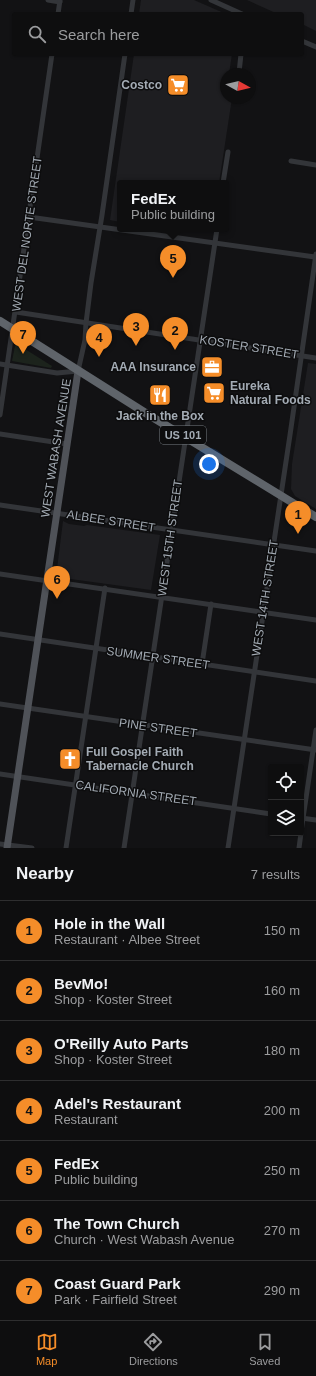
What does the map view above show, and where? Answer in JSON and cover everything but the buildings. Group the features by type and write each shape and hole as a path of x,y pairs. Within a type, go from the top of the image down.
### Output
{"highway":[{"name":"US 101","path":"0,321 78,371 316,517"}],"main road":[{"name":"WEST WABASH AVENUE","path":"5,845 18,776 78,371"}],"street":[{"path":"48,0 60,1 58,12"},
{"path":"131,12 132,0"},
{"path":"211,0 238,12"},
{"path":"304,42 316,47"},
{"name":"WEST DEL NORTE STREET","path":"0,415 52,56"},
{"name":"WEST WABASH AVENUE","path":"78,371 85,340 99,227 125,56"},
{"path":"239,68 241,56"},
{"path":"223,180 228,152"},
{"path":"291,161 316,165"},
{"path":"29,217 117,230"},
{"path":"133,232 214,244 316,256"},
{"name":"WEST 15TH STREET","path":"124,848 216,232"},
{"name":"WEST 14TH STREET","path":"228,848 316,256"},
{"name":"KOSTER STREET","path":"16,312 316,358"},
{"path":"0,364 57,373 78,371"},
{"path":"0,434 67,444"},
{"name":"ALBEE STREET","path":"0,505 316,551"},
{"path":"0,574 316,620"},
{"path":"66,848 104,588"},
{"path":"202,664 211,604"},
{"name":"SUMMER STREET","path":"0,634 316,681"},
{"name":"PINE STREET","path":"0,704 315,750"},
{"path":"304,808 315,750 316,730"},
{"name":"CALIFORNIA STREET","path":"0,774 268,814"},
{"path":"304,818 316,820"},
{"path":"298,848 300,836"},
{"path":"5,845 32,848"}],"shaded area":[{"path":"141,0 194,0 221,12 139,12"},
{"path":"247,0 316,0 316,31 304,25 304,12 274,12"},
{"path":"134,56 232,56 230,68 220,68 220,104 231,104 219,180 117,180 117,221 110,220"},
{"path":"17,344 52,366 51,368 12,361 15,346"},
{"path":"308,363 316,364 316,509 295,496 291,489 292,464"},
{"path":"63,521 69,524 160,535 151,590 56,577"}],"place":[{"name":"Costco","path":"178,85"},
{"name":"FedEx","path":"173,278"},
{"name":"O'Reilly Auto Parts","path":"136,346"},
{"name":"BevMo!","path":"175,350"},
{"name":"Coast Guard Park","path":"23,354"},
{"name":"Adel's Restaurant","path":"99,357"},
{"name":"AAA Insurance","path":"212,367"},
{"name":"Eureka Natural Foods","path":"214,393"},
{"name":"Jack in the Box","path":"160,395"},
{"name":"Hole in the Wall","path":"298,534"},
{"name":"The Town Church","path":"57,599"},
{"name":"Full Gospel Faith Tabernacle Church","path":"70,759"}]}
